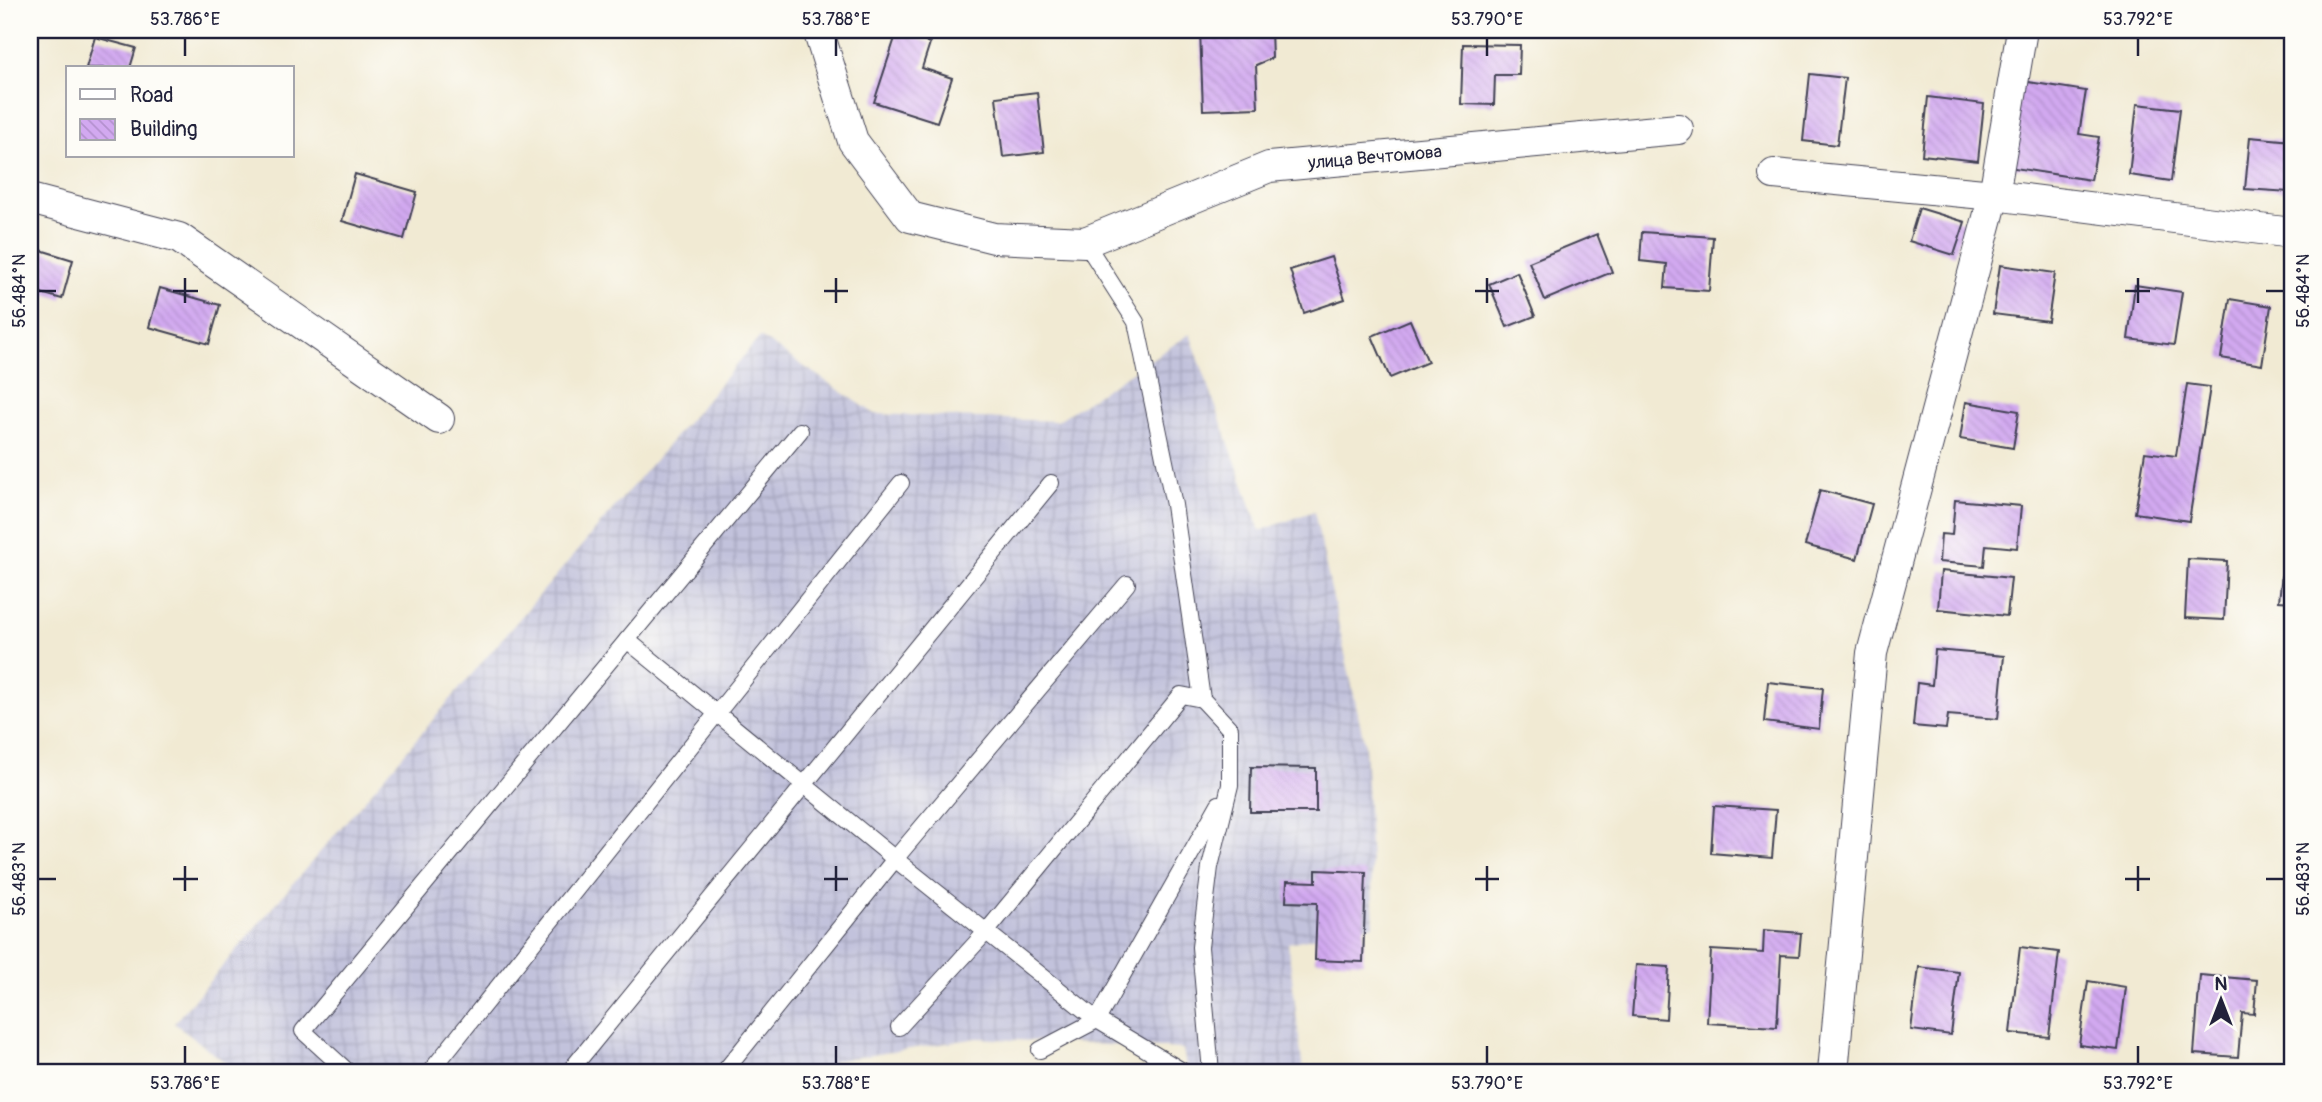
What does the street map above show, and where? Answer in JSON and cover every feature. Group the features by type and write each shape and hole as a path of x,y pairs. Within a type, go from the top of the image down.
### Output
{"street":[{"path":"818,30 853,141 910,217 994,238 1086,242"},
{"path":"1833,1072 1872,653 1994,195 2022,30"},
{"name":"улица Вечтомова","path":"1086,242 1269,167 1678,129"},
{"path":"1774,174 1994,195 2292,233"},
{"path":"30,199 179,238 439,419"}],"lane":[{"path":"1086,242 1136,322 1174,505 1202,699 1230,729 1230,785 1210,867 1200,947 1211,1072"},
{"path":"348,1072 303,1031 800,431"},
{"path":"430,1072 901,483"},
{"path":"569,1072 1051,483"},
{"path":"724,1072 895,859 1127,583"},
{"path":"627,640 1097,1020 1184,1072"},
{"path":"899,1027 986,931 1181,695 1202,699"},
{"path":"1040,1050 1097,1020 1230,785"}],"shaded area":[{"path":"1190,334 1260,531 1314,511 1365,746 1374,925 1288,943 1303,1072 1187,1072 1183,1049 978,1038 834,1061 825,1072 238,1072 174,1023 760,337 875,414 1057,421"}],"building":[{"path":"1200,30 1271,30 1272,58 1256,65 1258,108 1203,110"},
{"path":"897,32 930,43 922,68 952,78 937,122 874,102"},
{"path":"95,37 136,48 131,66 87,66"},
{"path":"1463,44 1520,45 1519,75 1495,75 1494,105 1461,104"},
{"path":"1810,74 1845,78 1837,145 1803,141"},
{"path":"2022,81 2086,91 2079,134 2099,137 2091,180 2008,167"},
{"path":"1037,92 1044,152 1003,157 996,97"},
{"path":"1928,97 1984,104 1978,161 1922,155"},
{"path":"2137,104 2180,109 2171,181 2129,175"},
{"path":"2250,137 2292,141 2290,192 2245,189"},
{"path":"355,174 417,192 404,239 342,221"},
{"path":"1919,208 1965,222 1954,255 1909,241"},
{"path":"1642,232 1713,237 1709,291 1665,288 1667,264 1640,261"},
{"path":"1597,234 1612,272 1545,300 1529,262"},
{"path":"34,248 73,260 62,299 30,290 30,264"},
{"path":"1331,257 1345,299 1304,313 1290,270"},
{"path":"2000,265 2055,273 2048,321 1993,314"},
{"path":"1517,272 1535,316 1507,327 1489,284"},
{"path":"2135,285 2182,292 2174,345 2128,339"},
{"path":"160,288 220,305 209,344 149,327"},
{"path":"2230,299 2271,306 2262,365 2221,358"},
{"path":"1410,320 1428,362 1390,378 1372,336"},
{"path":"2187,384 2210,387 2189,521 2135,513 2145,452 2176,456"},
{"path":"1966,402 2019,411 2013,448 1960,439"},
{"path":"1820,490 1872,504 1857,559 1805,545"},
{"path":"1955,500 2021,506 2017,548 1986,545 1984,566 1939,562 1941,534 1952,535"},
{"path":"2285,545 2292,545 2292,602 2279,601"},
{"path":"2188,559 2227,561 2224,620 2185,618"},
{"path":"1941,571 2011,578 2007,616 1938,609"},
{"path":"1935,650 2004,656 1998,719 1948,715 1946,729 1913,726 1917,683 1932,685"},
{"path":"1768,682 1823,688 1819,729 1764,722"},
{"path":"1251,767 1316,768 1316,812 1250,812"},
{"path":"1714,806 1776,810 1772,858 1711,853"},
{"path":"1316,870 1366,872 1363,962 1315,960 1317,903 1286,902 1287,881 1316,882"},
{"path":"1764,930 1801,933 1799,956 1781,955 1777,1027 1707,1023 1711,950 1763,953"},
{"path":"2020,947 2059,952 2049,1037 2010,1033"},
{"path":"1636,965 1669,967 1666,1019 1632,1016"},
{"path":"1919,967 1959,972 1951,1035 1911,1030"},
{"path":"2200,975 2257,980 2254,1014 2242,1013 2238,1057 2194,1054"},
{"path":"2088,981 2126,987 2118,1050 2079,1045"}]}
